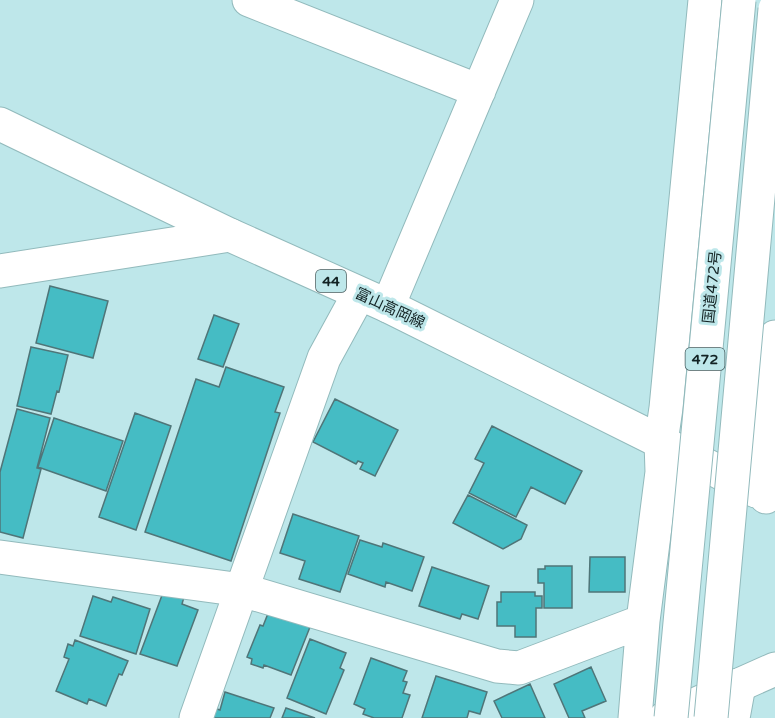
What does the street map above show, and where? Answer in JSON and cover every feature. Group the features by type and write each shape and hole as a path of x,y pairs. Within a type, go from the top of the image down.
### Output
{"main road":[{"path":"249,0 479,91"},
{"path":"196,718 324,358 374,300 479,91 517,0"},
{"path":"635,718 643,621 663,472 661,442 668,396 705,0"},
{"name":"国道472号","path":"671,718 740,0"},
{"name":"472","path":"711,718 775,9"},
{"name":"富山高岡線","path":"0,123 230,235 374,300 771,499"},
{"path":"0,271 230,235"},
{"path":"771,499 766,455 775,337"},
{"path":"0,557 242,590 497,666 519,668 643,621"},
{"path":"665,718 775,669"},
{"path":"734,718 739,685"}],"building":[{"path":"50,286 108,301 93,358 36,343"},
{"path":"214,315 239,324 223,367 198,359"},
{"path":"31,347 68,355 51,414 17,406"},
{"path":"226,367 284,387 275,412 280,413 231,561 145,532 196,379 219,387"},
{"path":"335,399 398,430 375,476 360,469 363,463 358,461 356,464 313,442"},
{"path":"17,409 50,418 37,468 41,469 23,538 0,532 0,472"},
{"path":"135,413 171,426 136,530 99,517"},
{"path":"54,418 123,441 106,491 38,467"},
{"path":"492,426 582,471 565,504 531,487 516,517 469,493 484,463 475,459"},
{"path":"468,495 527,525 521,539 503,549 453,523"},
{"path":"293,514 359,536 340,592 299,579 305,561 280,553"},
{"path":"360,540 382,547 383,543 424,557 412,591 386,582 385,587 348,574"},
{"path":"590,557 625,557 625,592 589,592"},
{"path":"545,566 572,566 572,608 544,608 544,583 538,583 538,569 545,569"},
{"path":"432,567 489,586 478,619 462,614 460,619 419,606"},
{"path":"164,590 184,597 182,604 198,610 177,666 140,654"},
{"path":"501,592 535,592 535,596 542,596 542,608 536,608 536,637 515,637 515,626 497,626 497,602 501,602"},
{"path":"93,596 111,602 113,597 150,609 136,654 80,636"},
{"path":"269,611 310,627 291,675 264,665 263,668 251,664 252,659 247,657 260,625 263,626"},
{"path":"310,639 346,653 340,668 344,670 326,714 287,698"},
{"path":"75,640 128,661 122,675 119,674 106,706 89,699 87,704 56,691 69,659 64,657 68,644 73,646"},
{"path":"371,658 407,671 403,681 407,682 403,693 410,695 402,718 374,718 363,714 365,709 354,704"},
{"path":"591,667 606,701 582,711 585,718 569,718 554,684"},
{"path":"436,676 487,692 480,714 469,711 467,718 422,718"},
{"path":"530,684 545,718 502,718 494,701"},
{"path":"225,692 274,708 270,718 211,718 214,708 220,710"},
{"path":"286,708 315,718 282,718"}]}
